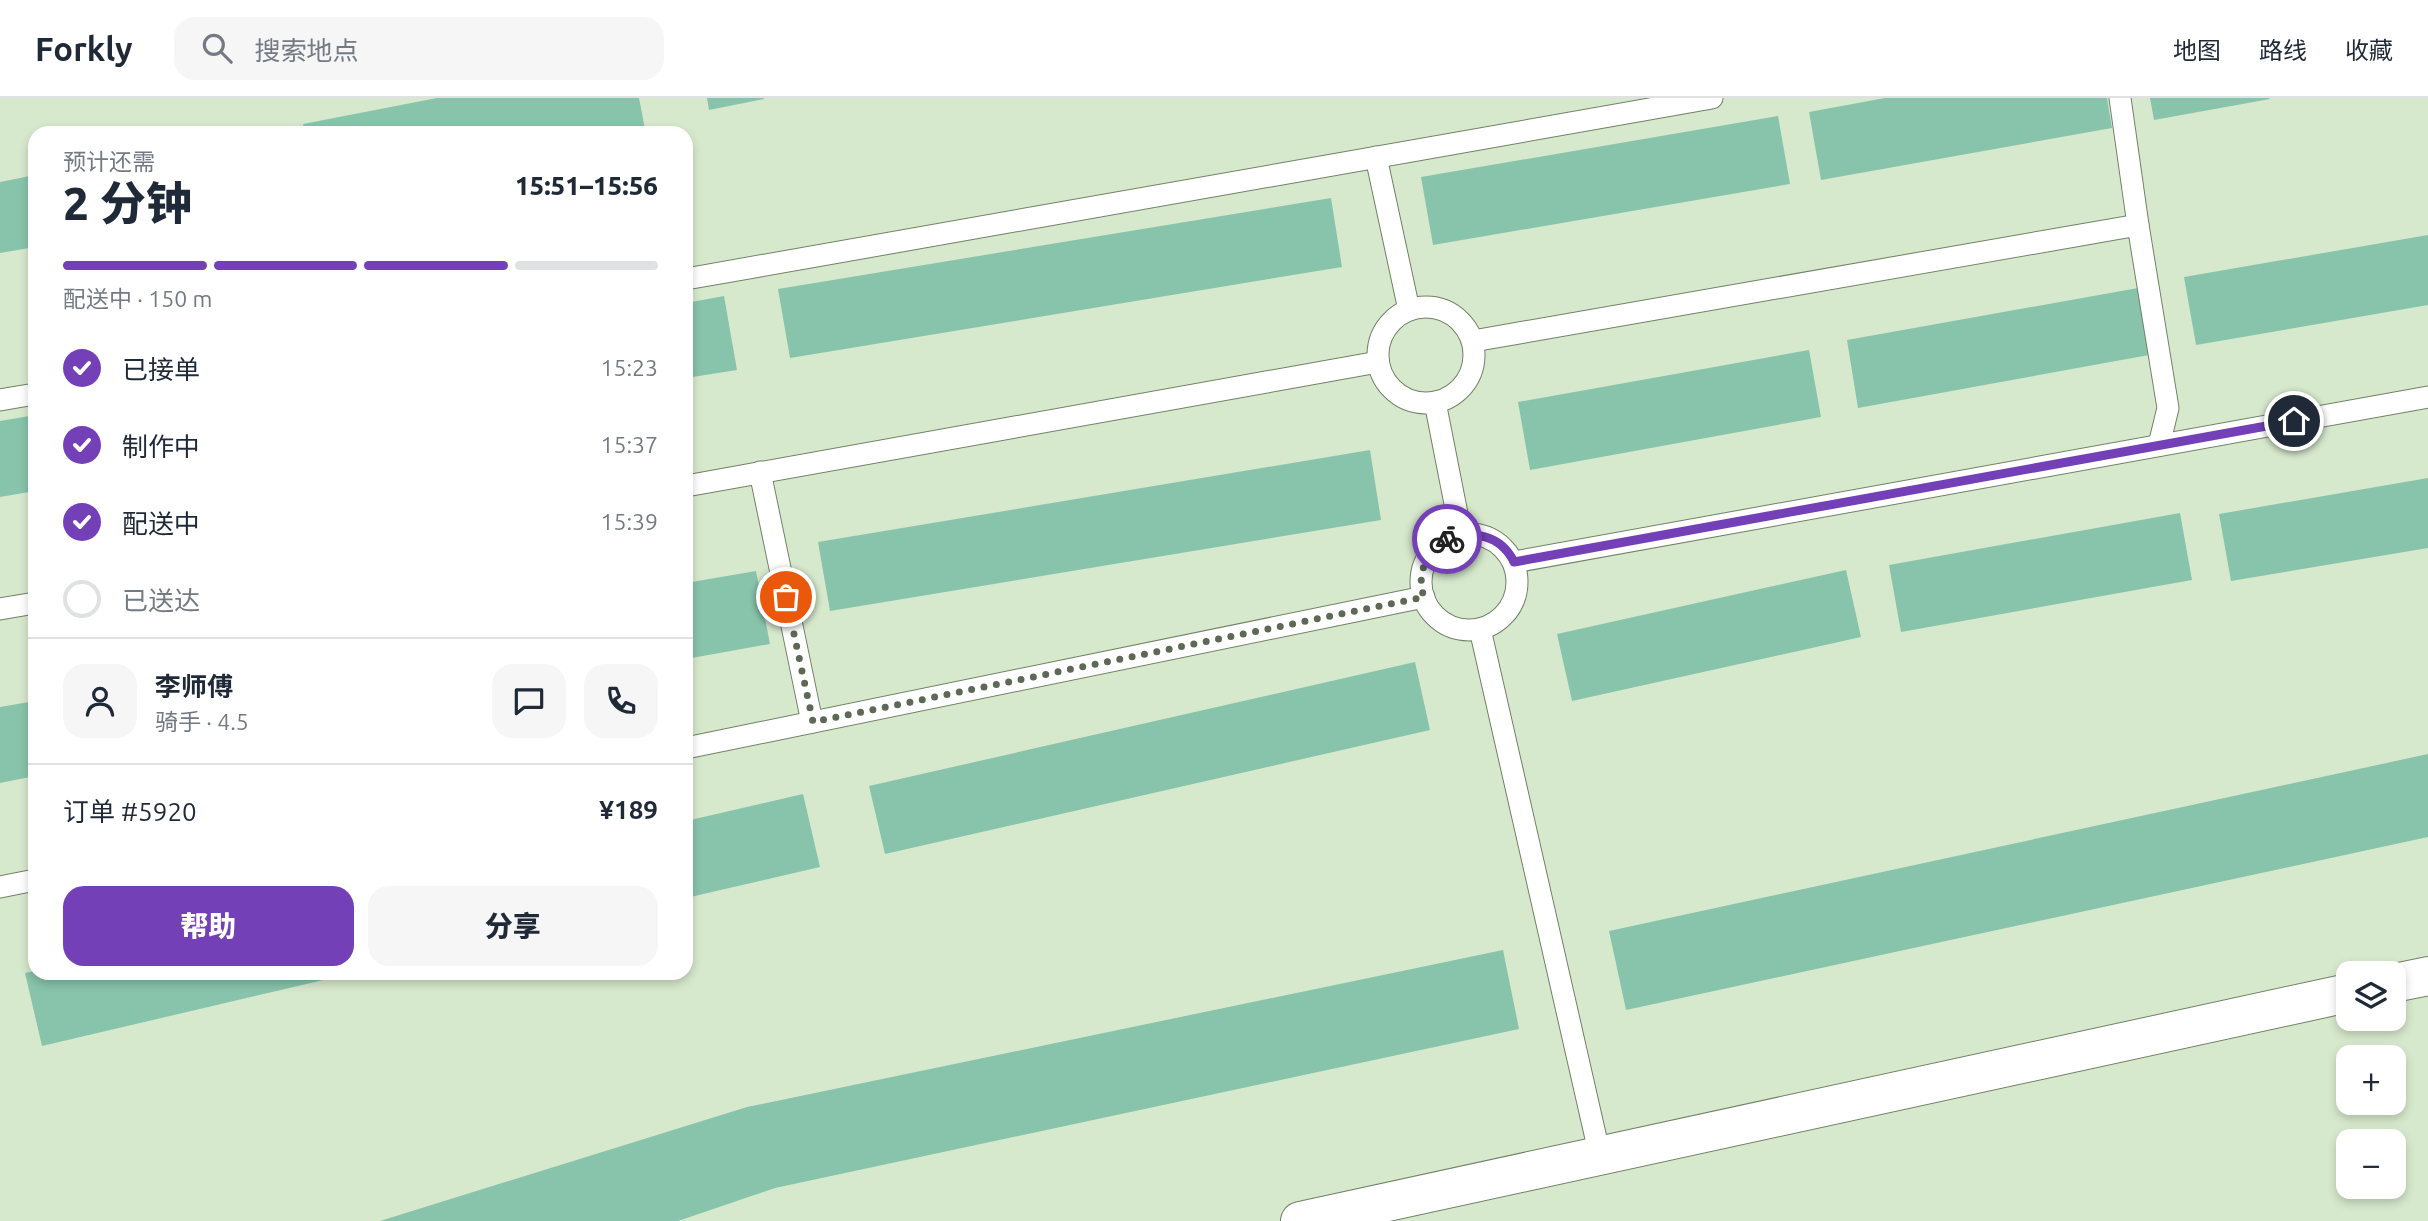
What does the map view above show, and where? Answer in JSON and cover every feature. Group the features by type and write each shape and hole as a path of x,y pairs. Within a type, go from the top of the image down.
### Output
{"street":[{"path":"2406,980 2428,975"},
{"path":"1300,1221 2336,996"}],"lane":[{"path":"693,278 1712,98"},
{"path":"2120,98 2168,408 2159,445"},
{"path":"1376,157 1409,310"},
{"path":"1473,341 2138,225"},
{"path":"1424,306 1440,308 1466,327 1473,341 1475,355 1468,380 1448,398 1420,403 1405,398 1392,390 1383,376 1378,362 1378,345 1384,330 1395,317 1409,310 1424,306"},
{"path":"693,485 1378,362"},
{"path":"0,400 28,395"},
{"path":"1514,562 2428,397"},
{"path":"1436,402 1461,534"},
{"path":"760,472 813,722"},
{"path":"1461,534 1480,534 1497,542 1511,556 1518,582 1511,608 1499,621 1468,631 1451,627 1437,618 1426,605 1421,589 1422,570 1430,553 1444,540 1461,534"},
{"path":"693,747 1424,597"},
{"path":"0,609 28,604"},
{"path":"1480,629 1600,1157"},
{"path":"0,887 28,881"}],"building":[{"path":"437,98 639,98 644,126 303,126"},
{"path":"707,98 764,98 764,99 709,110"},
{"path":"1885,98 2107,98 2112,128 1821,180 1809,112"},
{"path":"2150,98 2269,98 2270,99 2154,120"},
{"path":"1778,116 1790,184 1433,245 1421,177"},
{"path":"28,176 28,248 0,253 0,182"},
{"path":"1331,198 1342,267 790,358 778,289"},
{"path":"2428,235 2428,305 2196,345 2184,277"},
{"path":"2138,288 2149,355 1858,408 1847,340"},
{"path":"724,296 737,370 693,377 693,302"},
{"path":"1809,350 1821,417 1530,470 1518,402"},
{"path":"28,416 28,492 0,497 0,421"},
{"path":"1370,450 1381,520 830,611 818,542"},
{"path":"2428,478 2428,548 2231,581 2219,514"},
{"path":"2180,513 2192,580 1901,632 1889,565"},
{"path":"1846,570 1861,637 1572,701 1557,634"},
{"path":"756,571 770,644 693,658 693,582"},
{"path":"1415,662 1430,730 885,854 869,786"},
{"path":"28,702 28,777 0,783 0,707"},
{"path":"2428,754 2428,837 1626,1010 1609,931"},
{"path":"803,794 820,867 693,896 693,819"},
{"path":"1503,950 1519,1029 775,1188 678,1221 380,1221 747,1107"},
{"path":"28,972 28,980 323,980 42,1046 25,973"}],"way so far":[{"path":"786,597 813,722 1424,597 1421,589 1422,570 1430,553 1447,539"}],"route":[{"path":"1447,539 1461,534 1480,534 1497,542 1514,562 2294,421"}]}
